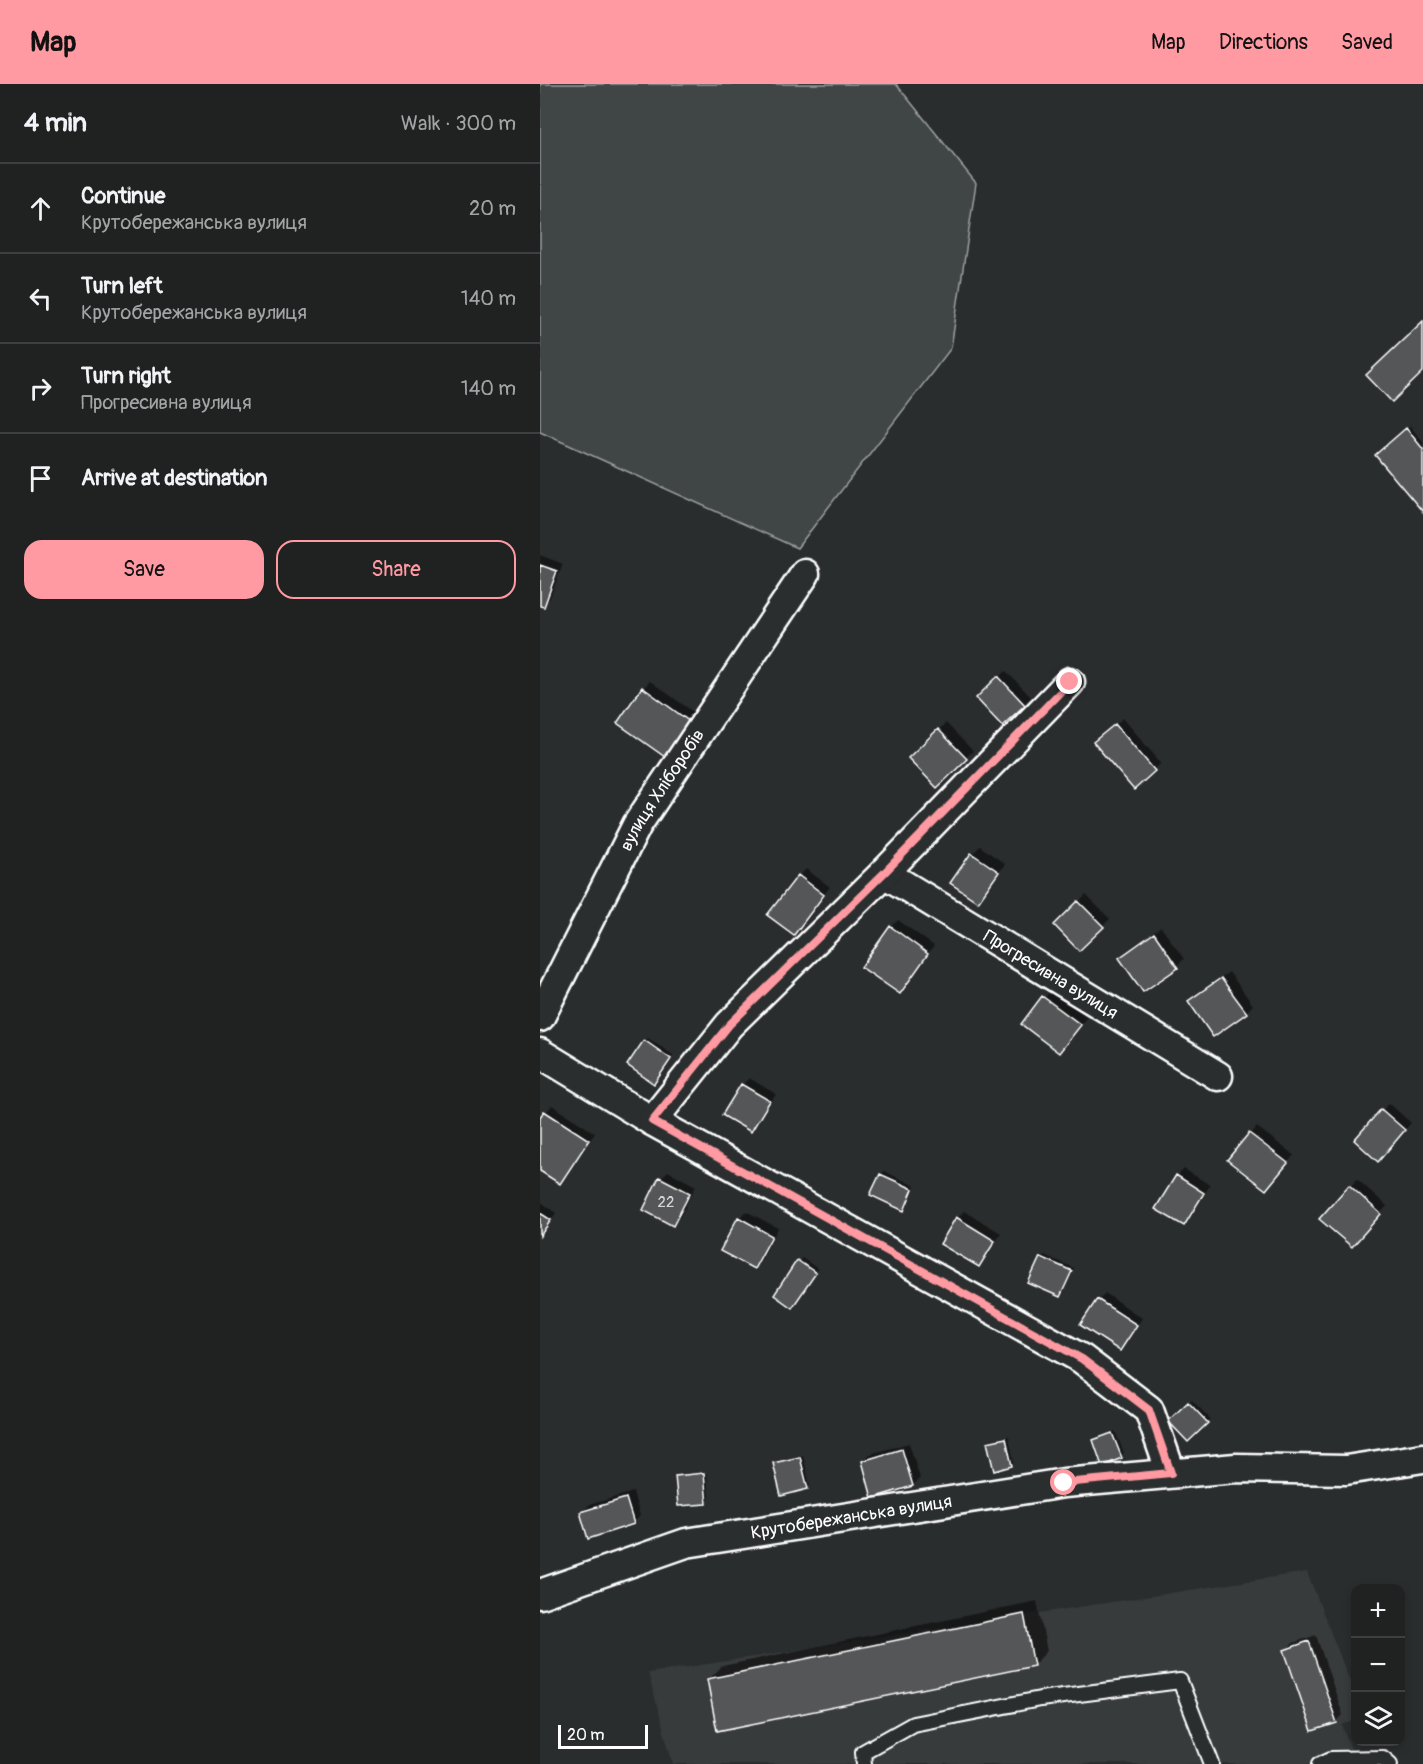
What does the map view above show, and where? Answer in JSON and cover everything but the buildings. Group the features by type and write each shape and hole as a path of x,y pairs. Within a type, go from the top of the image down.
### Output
{"street":[{"name":"вулиця Хліборобів","path":"540,1017 637,825 805,574"},
{"path":"652,1121 729,1025 884,873 1070,682"},
{"name":"Прогресивна вулиця","path":"884,873 1218,1076"},
{"path":"540,1053 652,1121 1082,1359 1149,1410 1171,1473"},
{"name":"Крутобережанська вулиця","path":"540,1594 686,1543 1064,1483 1236,1468 1346,1470 1423,1458"}],"lane":[{"path":"864,1764 862,1752 912,1724 1040,1699 1180,1681 1212,1764"},
{"path":"1320,1764 1331,1759 1383,1758 1390,1764"}],"shaded area":[{"path":"540,84 896,84 976,183 951,348 797,548 540,432"},
{"path":"1307,1572 1351,1684 1351,1722 1342,1725 1357,1764 673,1764 648,1673"}],"route":[{"path":"1064,1483 1171,1473 1149,1410 1082,1359 652,1121 729,1025 884,873 1070,682"}]}
